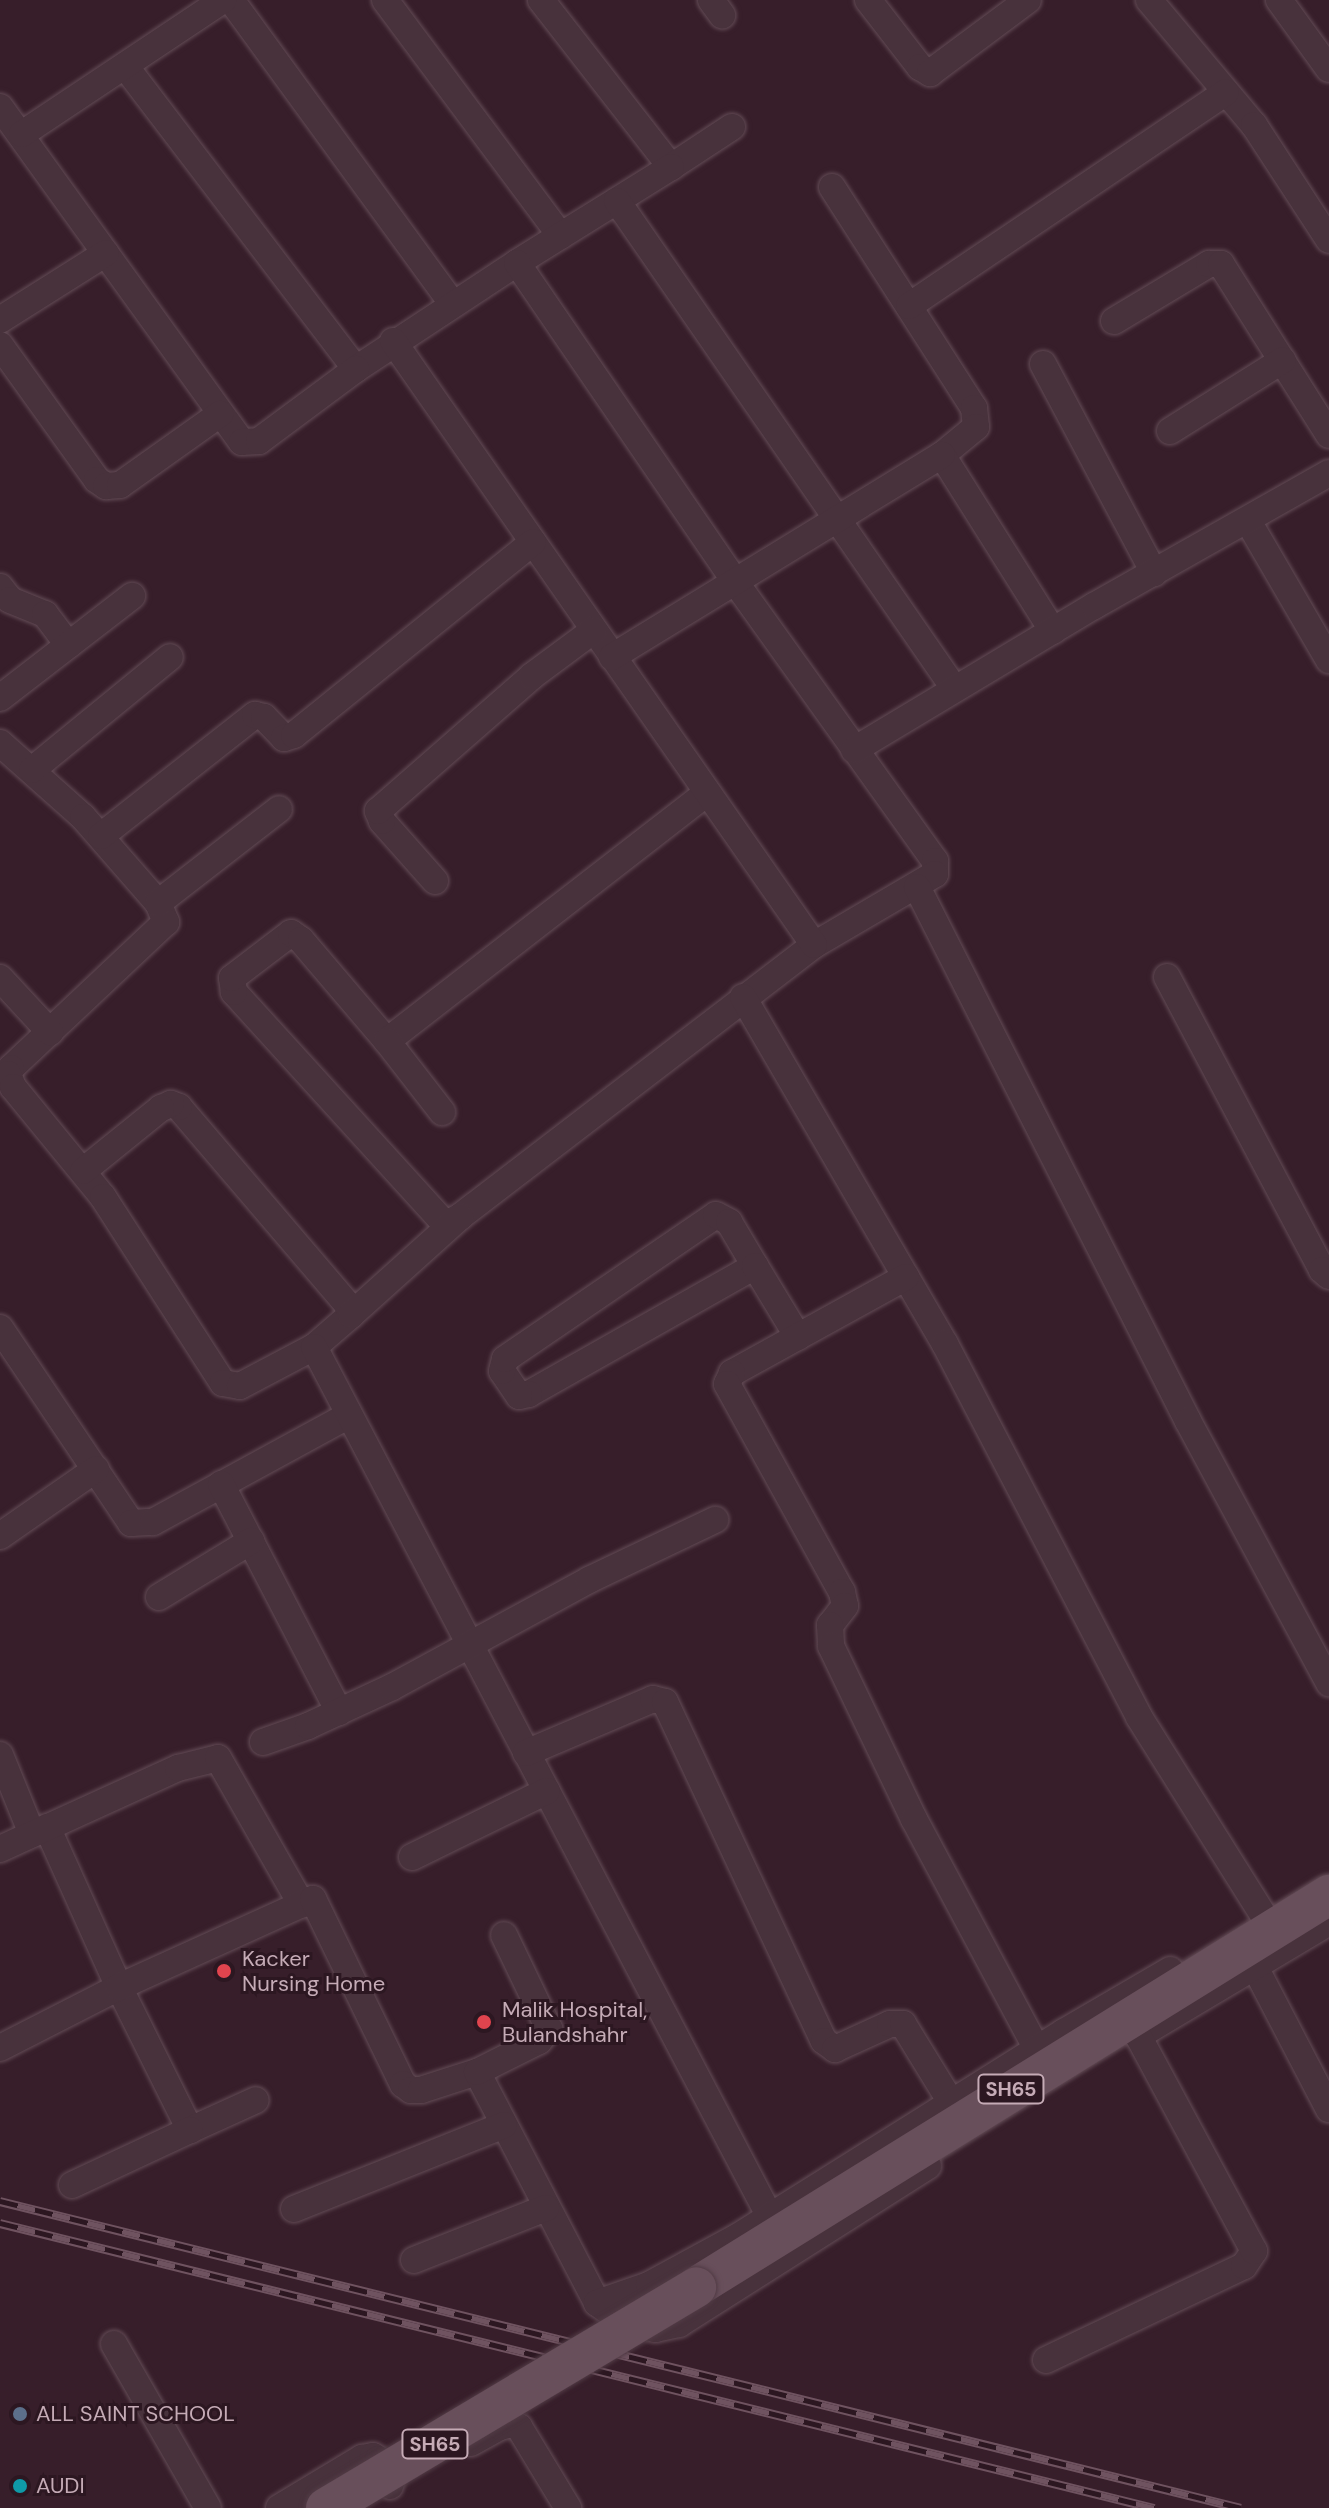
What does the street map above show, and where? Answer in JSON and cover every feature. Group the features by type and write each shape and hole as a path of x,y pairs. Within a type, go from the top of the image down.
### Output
{"main road":[{"name":"SH65","path":"326,2508 696,2287 1329,1895"}],"street":[{"path":"22,134 223,0"},
{"path":"231,0 452,303"},
{"path":"385,0 561,236"},
{"path":"541,0 671,167"},
{"path":"868,0 920,67 930,73 1028,0"},
{"path":"1149,0 1277,157 1329,240"},
{"path":"1279,0 1329,69"},
{"path":"125,66 356,369"},
{"path":"909,306 1226,92"},
{"path":"0,107 236,436 251,444 393,341 732,127"},
{"path":"612,657 736,583 970,435 977,419 974,408 832,187"},
{"path":"617,201 954,688"},
{"path":"0,320 106,253"},
{"path":"1114,321 1216,262 1227,268 1329,435"},
{"path":"0,743 101,836 165,913 162,928 11,1068 9,1080 83,1171 223,1383 240,1386 314,1347 460,1217 743,997 814,945 935,874 935,861 736,583 517,263"},
{"path":"393,341 814,945"},
{"path":"0,345 97,480 106,486 120,485 220,414"},
{"path":"1170,431 1283,360"},
{"path":"1043,364 1154,573"},
{"path":"942,455 1053,631"},
{"path":"854,750 954,688 1329,473"},
{"path":"1248,521 1329,660"},
{"path":"101,836 255,715 264,717 284,738 294,735 533,542"},
{"path":"0,587 10,600 45,614 68,645"},
{"path":"0,698 132,596"},
{"path":"435,881 382,821 378,811 532,676 594,630"},
{"path":"32,770 170,657"},
{"path":"387,1041 706,794"},
{"path":"158,903 279,809"},
{"path":"917,887 1188,1421 1329,1683"},
{"path":"442,1112 387,1041 296,935 285,936 232,978 234,992 439,1221 445,1224 460,1217"},
{"path":"1167,977 1322,1270 1329,1276"},
{"path":"0,978 50,1032"},
{"path":"743,997 973,1395 1127,1695 1263,1915"},
{"path":"83,1171 161,1108 171,1104 179,1107 347,1304 351,1315"},
{"path":"755,1266 529,1394 519,1396 502,1371 505,1359 716,1215 729,1222 798,1337"},
{"path":"906,1277 732,1373 727,1384 842,1592 845,1606 828,1632 831,1646 914,1819 1037,2049"},
{"path":"0,1328 131,1523 143,1525 349,1415"},
{"path":"314,1347 467,1646 547,1791 770,2217"},
{"path":"0,1536 96,1469"},
{"path":"221,1484 339,1712"},
{"path":"263,1742 339,1712 589,1580 715,1520"},
{"path":"159,1597 251,1541"},
{"path":"526,1753 653,1699 665,1702 824,2041 835,2049 890,2024 903,2024 952,2104"},
{"path":"0,1755 190,2130"},
{"path":"0,1849 178,1768 218,1758 302,1905"},
{"path":"412,1857 547,1791"},
{"path":"597,2303 649,2285 770,2217 1037,2049 1329,1876"},
{"path":"0,2048 119,1987 313,1899 403,2084 411,2090 421,2090 477,2072 539,2041 549,2029 504,1935"},
{"path":"477,2072 597,2303 623,2321 655,2329 679,2324 1138,2036 1256,1969 1273,1954 1329,1922"},
{"path":"1256,1969 1329,2109"},
{"path":"1046,2360 1244,2266 1254,2251 1138,2036"},
{"path":"72,2185 256,2100"},
{"path":"294,2209 504,2125"},
{"path":"414,2260 546,2208"},
{"path":"114,2344 208,2508"},
{"path":"360,2508 511,2424 524,2433 568,2508"},
{"path":"279,2508 362,2458 373,2456 391,2481 387,2491"}],"railway":[{"path":"0,2201 1241,2508"},
{"path":"0,2223 1154,2508"}],"place":[{"name":"Kacker Nursing Home","path":"224,1971"},
{"name":"Malik Hospital, Bulandshahr","path":"484,2022"},
{"name":"ALL SAINT SCHOOL","path":"20,2414"},
{"name":"AUDI","path":"20,2486"}]}
